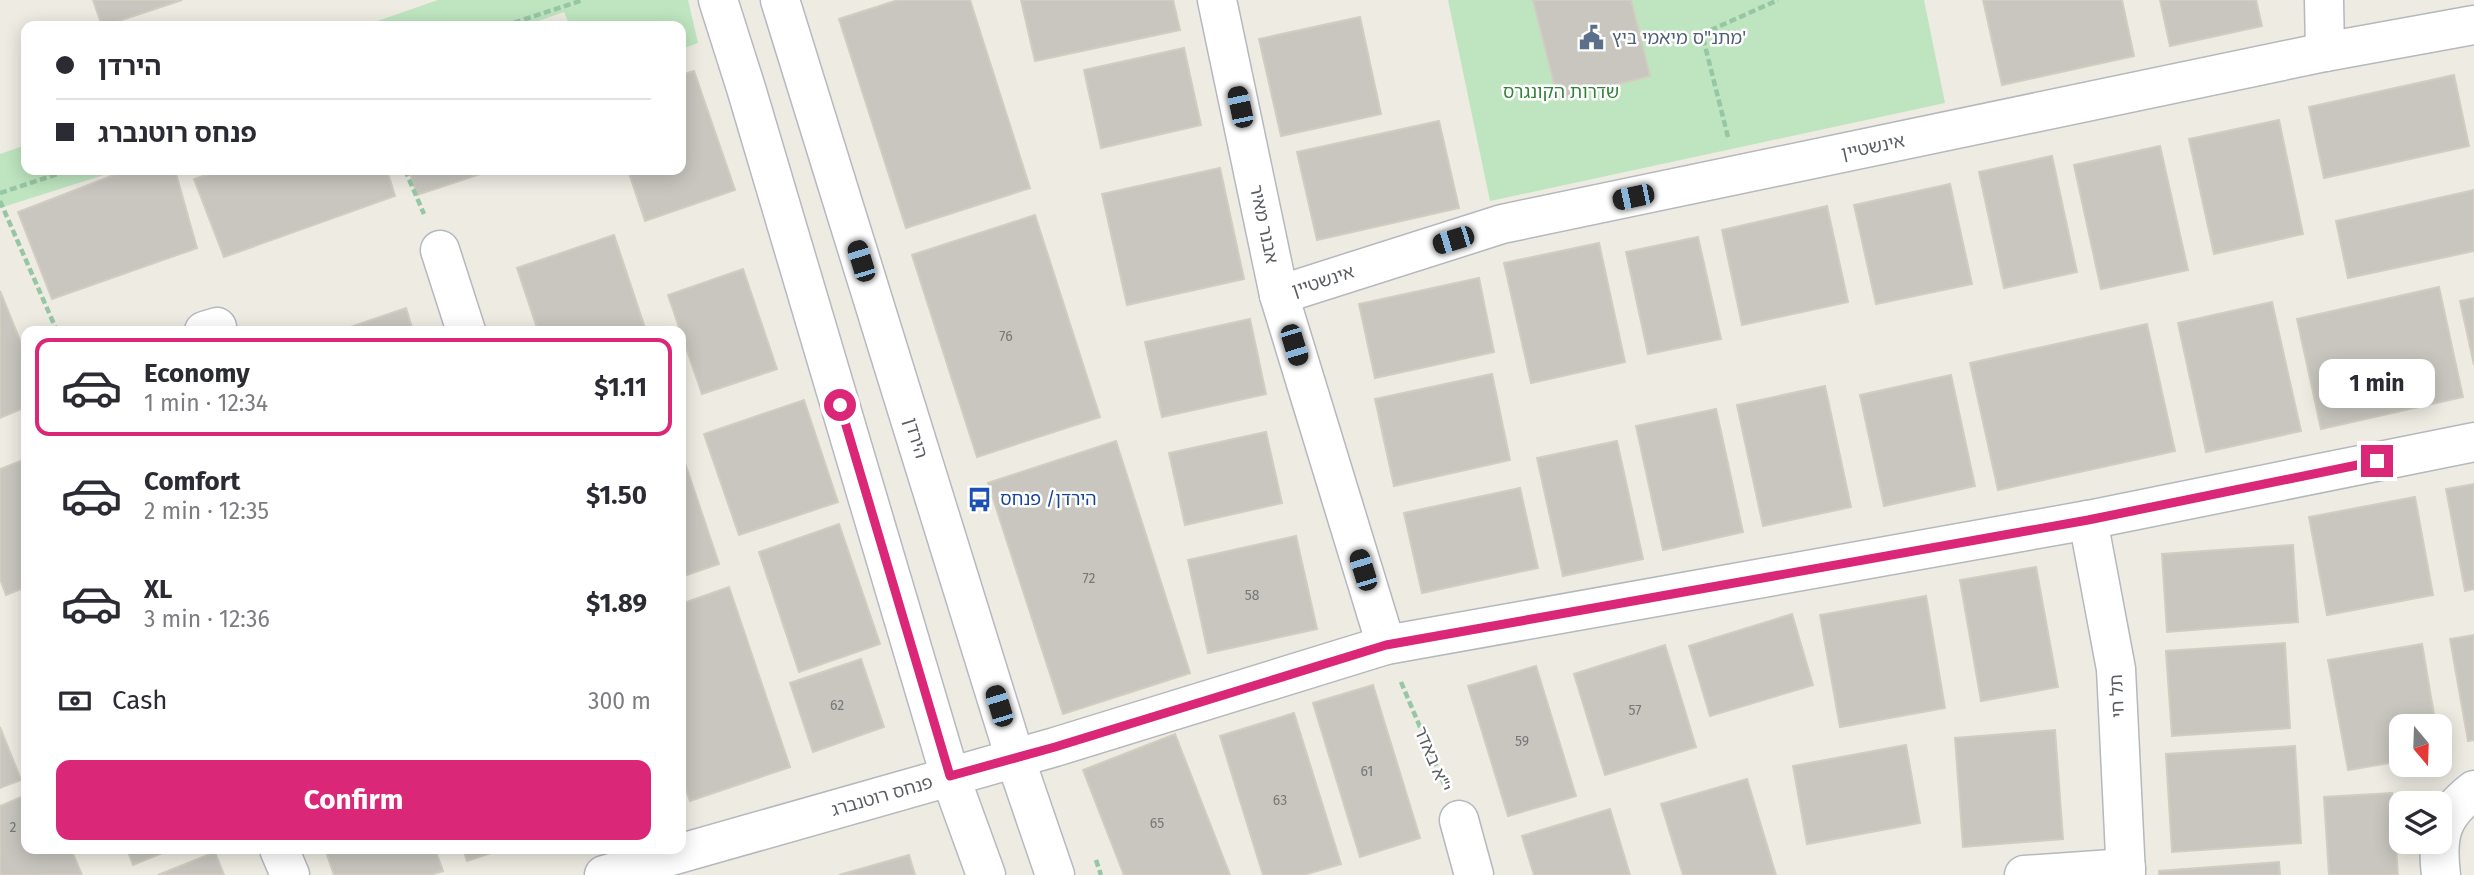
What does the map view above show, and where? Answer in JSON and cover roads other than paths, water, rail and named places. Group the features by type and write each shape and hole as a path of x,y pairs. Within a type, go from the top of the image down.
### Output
{"street":[{"path":"718,0 950,776 986,875"},
{"name":"הירדן","path":"780,0 1015,758 1055,875"},
{"name":"אבנר מאיר","path":"1217,0 1279,295 1386,645"},
{"path":"2324,0 2325,52"},
{"name":"אינשטיין","path":"1279,295 1503,224 2325,52 2474,25"},
{"path":"440,250 464,326"},
{"name":"פנחס רוטנברג","path":"686,845 1015,758 1386,645 2088,520 2474,442"},
{"name":"תל חי","path":"2088,520 2116,669 2126,871"},
{"path":"2441,875 2438,849 2443,827 2463,799"},
{"path":"1459,820 1474,875"},
{"path":"281,854 290,875"},
{"name":"פנחס רוטנברג","path":"604,875 639,857"},
{"path":"2024,875 2126,871"}],"place":[{"name":"מתנ\"ס מיאמי ביץ'","path":"1592,38"},
{"name":"הירדן/ פנחס","path":"980,499"}],"park label":[{"name":"שדרות הקונגרס","path":"1561,92"}]}
